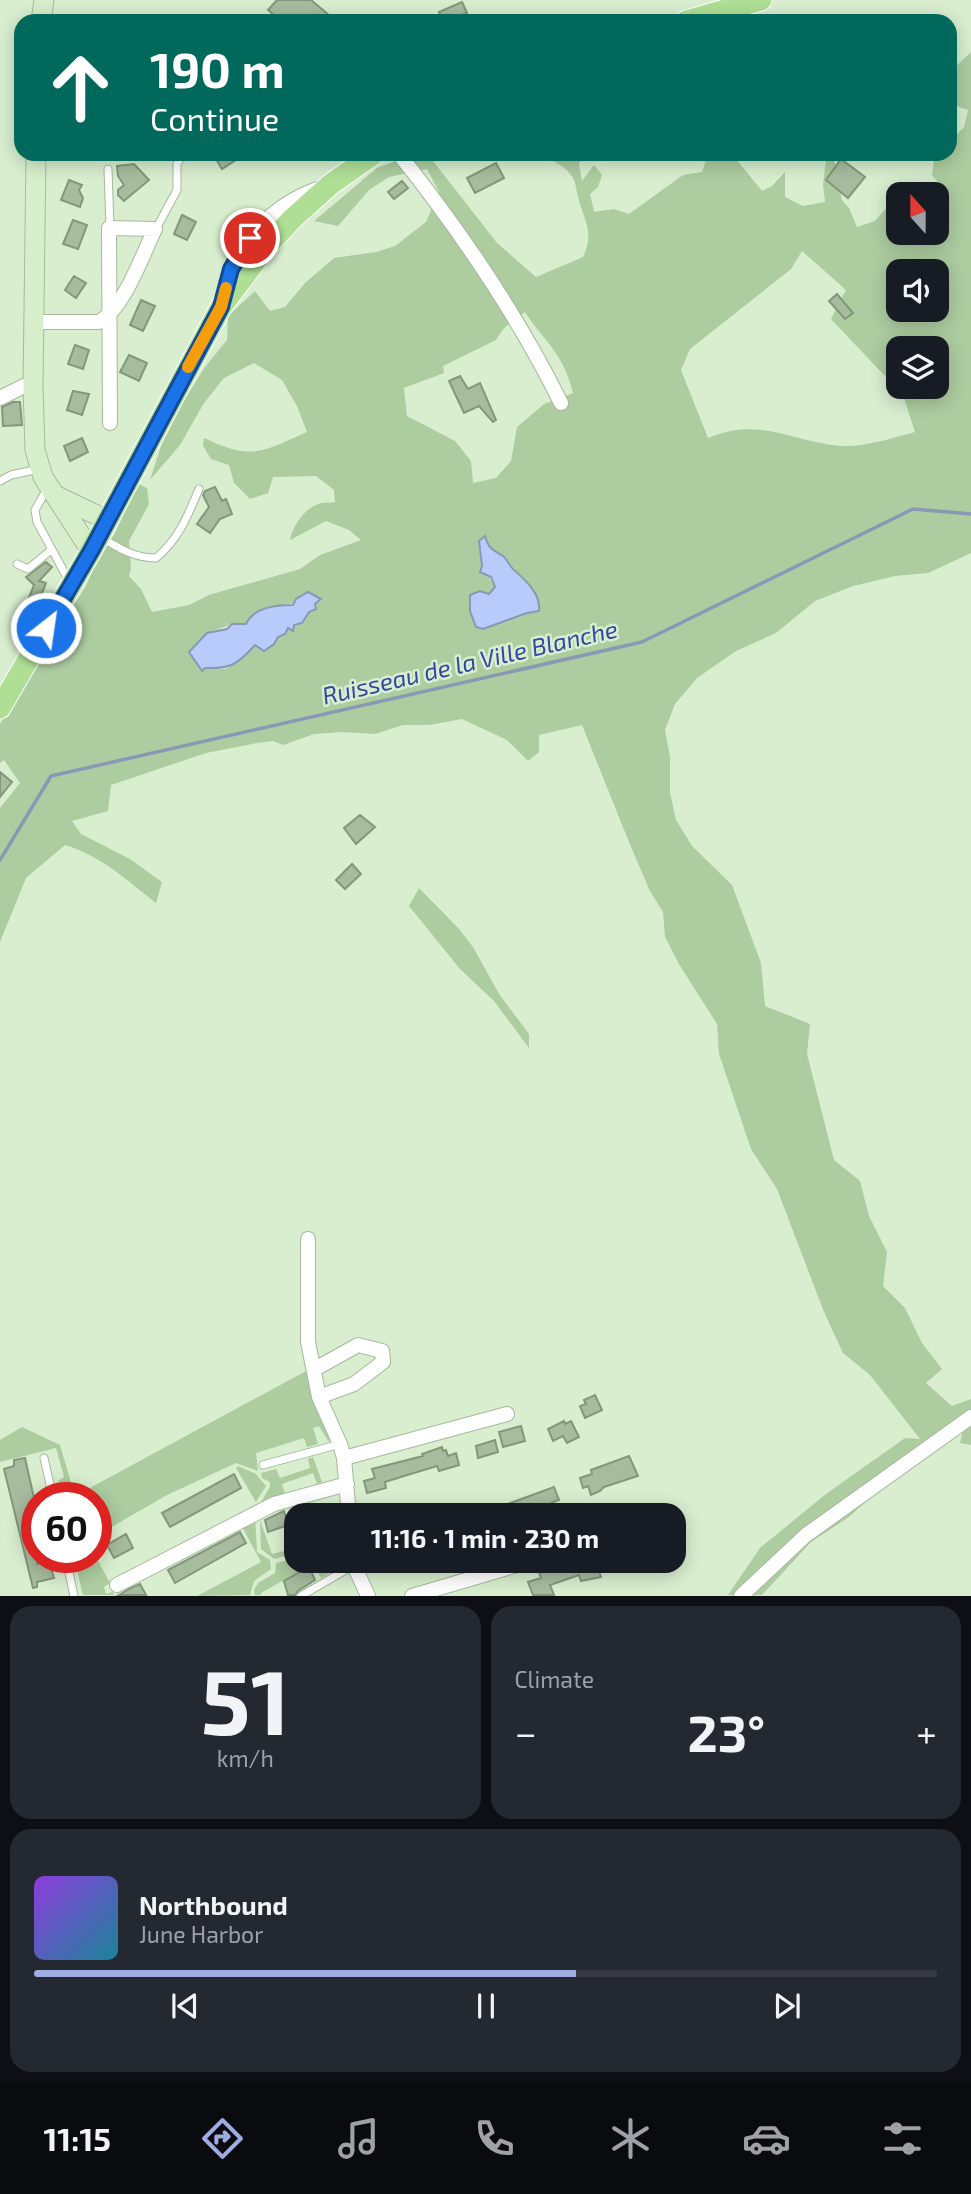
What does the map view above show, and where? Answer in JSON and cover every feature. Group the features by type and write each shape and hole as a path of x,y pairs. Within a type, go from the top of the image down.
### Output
{"main road":[{"path":"721,11 761,0"},
{"path":"3,698 99,536 221,307 267,246 292,219 331,184 364,161"}],"street":[{"path":"36,161 33,387 35,450 48,484 99,536"},
{"path":"404,161 483,267 533,348 561,403"},
{"path":"35,322 99,322 108,317 120,300 155,229 110,228 108,317 110,423"},
{"path":"0,398 24,386 33,387"},
{"path":"48,484 99,536"},
{"path":"308,1239 308,1342 319,1397 342,1451 349,1503"},
{"path":"315,1369 358,1345 382,1351 383,1362 354,1384 319,1397"},
{"path":"342,1451 507,1413"},
{"path":"741,1595 806,1535 971,1417"},
{"path":"117,1585 274,1504 348,1484"},
{"path":"358,1573 368,1595"},
{"path":"412,1595 489,1573"}],"lane":[{"path":"155,229 177,190 179,161"},
{"path":"108,169 110,228"},
{"path":"0,481 11,475 48,484 35,510 37,522 71,584"},
{"path":"99,536 142,558 156,558 170,547 182,528 199,488"},
{"path":"17,564 28,569 51,550"},
{"path":"263,1465 342,1451"},
{"path":"44,1458 49,1482"},
{"path":"69,1573 74,1595"},
{"path":"301,1595 337,1573"}],"green space":[{"path":"971,52 971,553 928,573 895,576 853,586 815,601 776,633 736,651 697,678 675,704 665,730 670,757 670,793 676,820 692,846 732,885 761,963 765,1006 810,1024 807,1054 834,1160 860,1181 869,1216 887,1252 883,1286 905,1308 922,1343 942,1369 926,1383 952,1406 971,1399 971,1445 960,1443 963,1431 873,1495 849,1517 811,1542 762,1595 728,1595 760,1548 826,1494 905,1438 920,1439 870,1375 843,1353 824,1312 777,1189 751,1149 719,1054 717,1024 665,937 663,912 650,891 582,725 539,735 539,752 528,761 507,740 462,719 429,725 403,725 375,734 314,734 283,745 273,741 257,743 206,753 111,785 108,811 72,821 81,834 130,859 162,882 156,903 102,862 65,845 26,878 0,942 0,808 20,783 4,760 0,763 0,724 87,584 96,559 114,535 138,484 147,488 149,504 129,541 129,576 141,589 152,612 189,605 209,595 300,569 320,555 361,540 349,530 326,521 290,540 303,514 320,503 335,502 334,490 316,476 273,477 268,493 250,499 234,483 229,465 211,459 203,446 204,438 234,450 257,451 307,432 297,406 282,380 254,363 224,378 204,403 180,445 150,480 161,446 183,402 205,367 227,340 228,316 255,291 270,311 285,307 305,283 334,258 376,252 395,246 426,222 439,192 427,169 389,177 369,190 338,226 314,221 377,168 396,161 433,161 497,243 536,277 583,257 588,241 587,227 573,177 553,161 580,161 582,181 594,165 602,175 598,187 590,194 594,212 614,209 629,214 683,175 702,172 706,161 738,161 762,191 772,186 785,172 785,197 803,206 825,202 823,185 826,161 834,161 842,200 849,208 857,227 875,221 886,209 886,245 949,245 949,182 938,182 932,175 934,161 957,161 957,134 964,127 968,110 957,106 957,66","holes":["802,251 846,290 831,319 886,377 886,336 949,336 949,399 904,399 915,432 879,442 850,446 823,444 775,432 744,429 708,438 681,370 690,349 791,269","525,312 561,362 573,393 544,404 517,427 511,461 496,478 473,483 471,461 455,441 407,416 404,388 444,373 443,366 496,340 503,329","487,546 503,557 516,571 539,611 527,613 489,594 495,587 480,558","320,599 302,623 294,625 278,637 255,645 242,659 225,669 204,668 201,671 189,652 207,633 232,624 247,624 282,605"]},
{"path":"419,888 473,947 499,994 529,1034 529,1048 494,1001 460,969 409,906"},
{"path":"306,1371 331,1440 328,1441 319,1426 313,1428 318,1444 307,1447 304,1438 256,1453 258,1471 236,1463 167,1495 112,1527 112,1482 101,1482"},
{"path":"22,1427 60,1445 71,1482 58,1482 64,1477 56,1448 0,1462 0,1440"},
{"path":"313,1457 322,1482 317,1484 313,1473 282,1484 285,1494 261,1502 270,1482 262,1478 261,1473 276,1469 280,1478 310,1468 308,1459"},
{"path":"238,1466 256,1474 266,1486 256,1502 236,1468"},
{"path":"255,1516 257,1552 270,1560 271,1569 254,1581 250,1595 197,1596 261,1562 240,1523"},
{"path":"260,1520 272,1554 284,1551 284,1556 274,1559 261,1549"},
{"path":"284,1561 284,1573 297,1573 261,1595 255,1595 254,1590 258,1583 275,1573 276,1563"},
{"path":"78,1573 105,1573 110,1583 104,1587 106,1594 113,1592 114,1595 83,1595"}],"water":[{"path":"485,536 491,548 504,557 531,587 539,604 539,611 483,629 476,627 470,611 470,595 480,591 489,594 495,587 491,577 480,572 482,566 479,541"},
{"path":"308,592 321,599 315,604 316,609 309,612 302,623 294,625 293,631 288,628 285,634 264,651 255,645 233,664 221,668 205,668 202,671 189,652 207,633 227,629 232,624 246,624 254,614 266,608 293,605 296,599"}],"building":[{"path":"277,0 311,0 328,14 273,14 268,10"},
{"path":"462,2 467,13 440,14 439,12"},
{"path":"217,161 234,161 222,169"},
{"path":"840,161 844,161 865,177 848,198 826,180"},
{"path":"496,163 504,178 475,193 467,178"},
{"path":"134,164 149,180 124,201 118,195 118,190 124,185 118,176 117,166"},
{"path":"69,180 82,185 79,190 83,198 80,207 61,200"},
{"path":"402,181 408,188 394,199 388,192"},
{"path":"182,215 196,222 187,240 174,234"},
{"path":"73,220 87,225 78,249 63,244"},
{"path":"74,276 86,283 76,298 65,290"},
{"path":"837,294 853,313 845,319 829,301"},
{"path":"141,300 155,306 143,331 130,325"},
{"path":"75,345 89,350 83,369 68,364"},
{"path":"129,355 147,363 139,381 120,372"},
{"path":"460,376 468,389 480,383 496,420 493,422 479,406 464,413 449,381"},
{"path":"73,391 89,394 82,415 67,410"},
{"path":"20,402 22,425 3,426 2,407"},
{"path":"82,438 88,452 70,461 64,446"},
{"path":"215,487 222,501 226,499 232,514 220,519 210,533 197,524 209,507 203,495 205,491"},
{"path":"46,562 52,567 39,581 46,583 38,603 28,600 34,585 26,577"},
{"path":"0,772 12,782 0,797"},
{"path":"360,815 375,827 356,844 344,828"},
{"path":"352,864 361,874 345,889 336,880"},
{"path":"595,1395 602,1410 585,1418 580,1406 586,1404 584,1400"},
{"path":"564,1421 565,1424 571,1421 579,1437 567,1443 563,1436 553,1441 548,1429"},
{"path":"521,1426 525,1441 503,1447 499,1432"},
{"path":"495,1440 498,1452 478,1458 476,1446"},
{"path":"442,1447 448,1456 456,1453 459,1465 439,1471 437,1466 404,1476 385,1482 386,1488 367,1493 364,1481 375,1478 372,1469 423,1456 422,1454"},
{"path":"629,1456 638,1476 604,1487 591,1495 588,1486 583,1488 580,1478 592,1474 591,1470"},
{"path":"25,1458 30,1482 21,1482 21,1539 4,1469 14,1466 14,1460"},
{"path":"234,1474 241,1488 170,1527 162,1513"},
{"path":"554,1487 559,1500 551,1503 510,1503"},
{"path":"284,1511 284,1526 268,1532 265,1520"},
{"path":"240,1532 246,1543 175,1583 168,1570"},
{"path":"126,1534 133,1548 114,1558 112,1542"},
{"path":"29,1573 53,1573 54,1578 37,1582 37,1587 33,1588"},
{"path":"298,1573 312,1573 315,1580 295,1595 288,1595 284,1581"},
{"path":"539,1573 600,1573 601,1577 581,1581 579,1575 550,1585 554,1595 533,1595 528,1582 541,1578"},
{"path":"140,1584 146,1595 119,1595 131,1588"}],"waterway":[{"name":"Ruisseau de la Ville Blanche","path":"0,860 51,776 642,642 913,509 971,514"}],"slow traffic":[{"path":"188,367 221,307 226,288"}],"route":[{"path":"46,628 91,551 221,307 231,269 250,238"}]}
